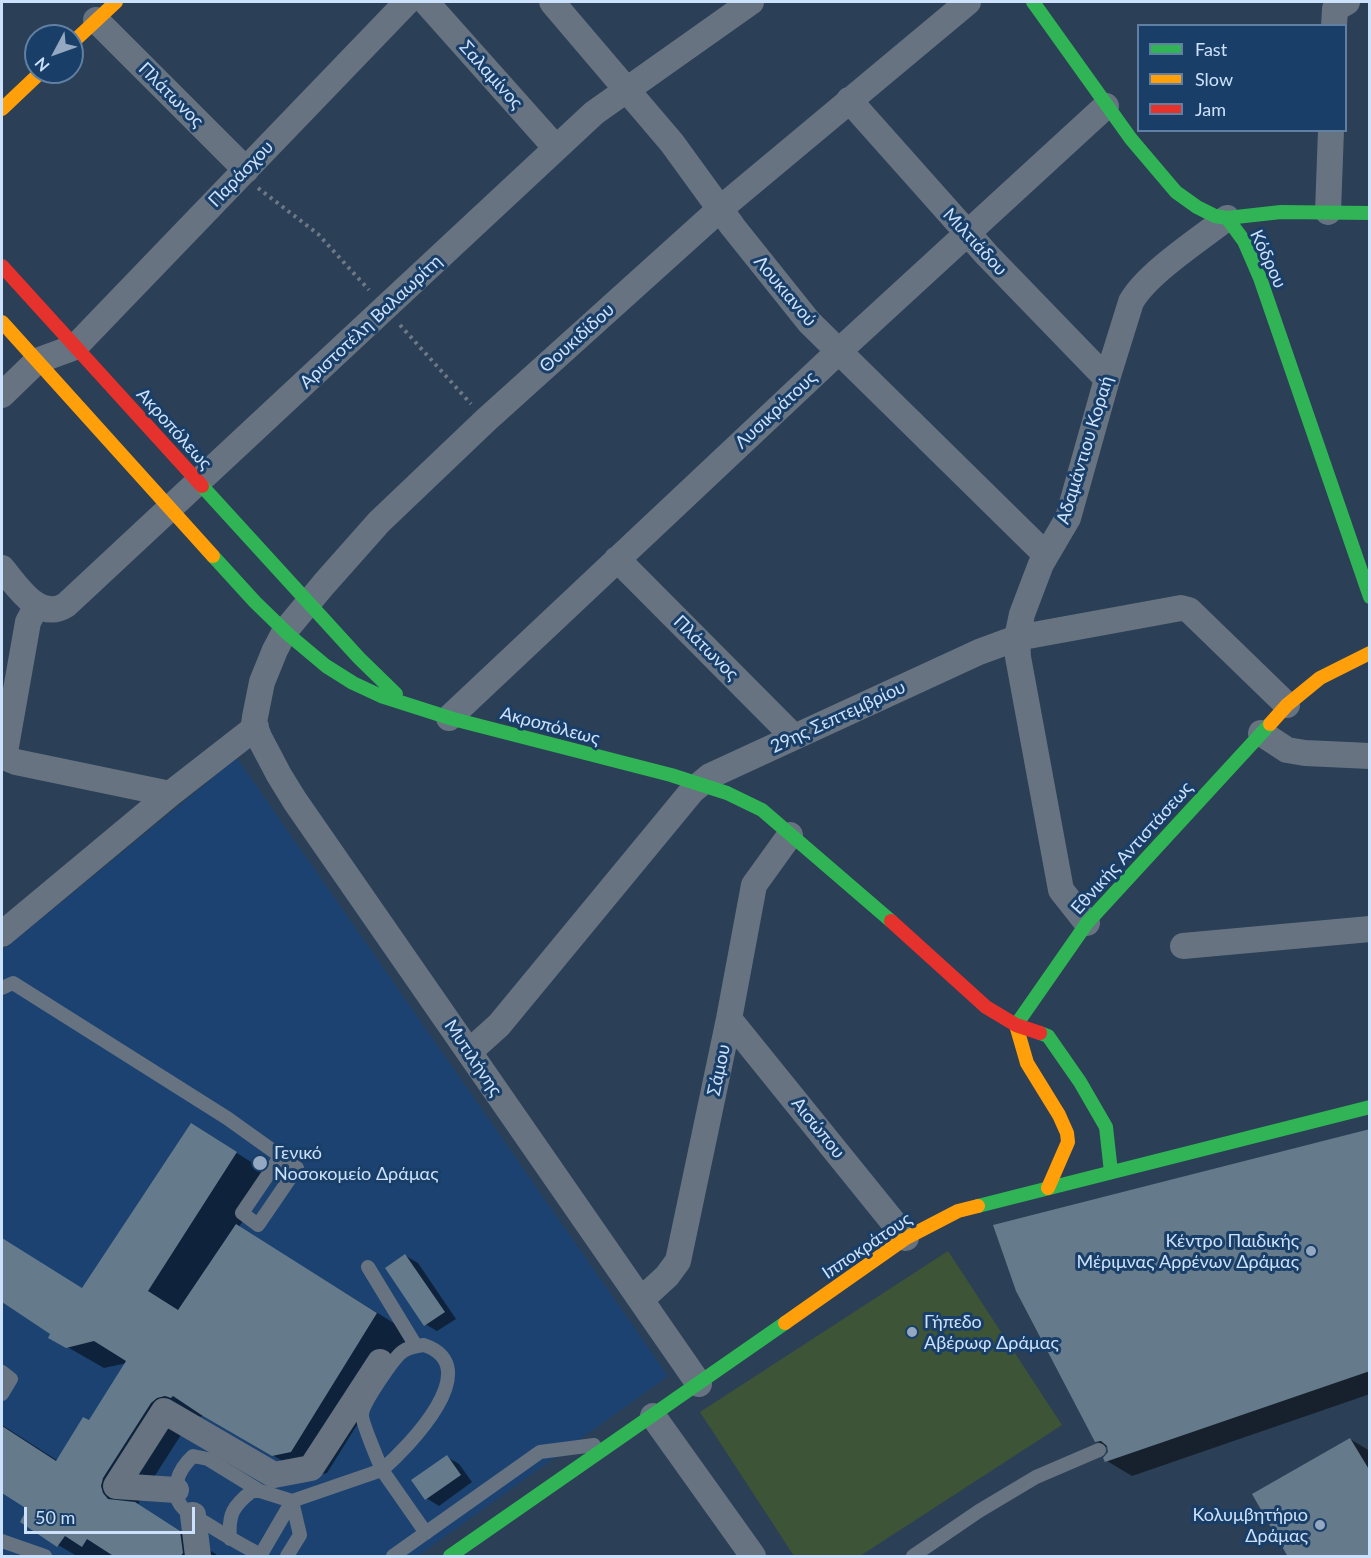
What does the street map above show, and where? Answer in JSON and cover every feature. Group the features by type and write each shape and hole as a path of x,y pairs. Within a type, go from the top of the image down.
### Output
{"street":[{"path":"84,32 116,2"},
{"name":"Παράσχου","path":"75,347 407,2"},
{"name":"Σαλαμίνος","path":"426,2 556,148"},
{"name":"Λουκιανού","path":"552,2 690,165 720,209 810,322 1046,555"},
{"name":"Αριστοτέλη Βαλαωρίτη","path":"37,605 49,611 66,605 594,113 751,2"},
{"name":"Θουκιδίδου","path":"255,727 262,682 285,631 379,522 486,420 720,209 968,2"},
{"name":"Κόδρου","path":"1033,2 1144,156 1176,192 1197,207 1215,216 1227,218 1244,241 1260,278 1370,597"},
{"name":"Πλάτωνος","path":"96,20 246,170"},
{"path":"2,109 28,84"},
{"name":"Μιλτιάδου","path":"849,100 967,233 1107,379"},
{"name":"Λυσικράτους","path":"449,718 838,352 1106,106"},
{"path":"1328,212 1331,132"},
{"path":"1227,218 1281,212 1370,213"},
{"name":"Αδαμάντιου Κοραή","path":"1087,922 1061,890 1018,657 1017,638 1022,614 1046,555 1068,518 1131,302 1138,290 1150,278 1227,218"},
{"name":"Ακροπόλεως","path":"2,266 308,603 372,671 409,705 449,718 701,784 747,801 762,810 922,948 986,1007 1016,1025 1048,1036 1080,1082 1106,1127 1112,1172"},
{"path":"2,322 255,602 285,631 312,656 348,680 381,697 409,705"},
{"path":"2,395 37,361 75,347"},
{"name":"Πλάτωνος","path":"617,559 794,737"},
{"path":"2,568 37,605 28,622 6,752 9,759 170,794"},
{"name":"29ης Σεπτεμβρίου","path":"469,1052 499,1025 692,791 710,776 979,652 1017,638 1181,608 1190,610 1287,705"},
{"name":"Εθνικής Αντιστάσεως","path":"1016,1025 1087,922 1287,705 1320,678 1370,653"},
{"path":"2,934 170,794 255,727"},
{"name":"Μυτιλήνης","path":"255,727 275,768 295,801 699,1384"},
{"path":"1261,733 1287,750 1315,754 1370,756"},
{"name":"Σάμου","path":"641,1300 667,1276 678,1261 729,1019 754,885 790,835"},
{"path":"1183,946 1370,929"},
{"name":"Αισώπου","path":"729,1019 906,1238"},
{"path":"1016,1025 1027,1063 1067,1132 1068,1142 1048,1188"},
{"name":"Ιπποκράτους","path":"450,1557 906,1238 970,1207 1370,1107"},
{"path":"176,1490 116,1486 164,1411 274,1475 311,1468 379,1362"},
{"path":"653,1416 753,1557"},
{"path":"193,1515 198,1557"}],"lane":[{"path":"2,987 13,983 227,1118 297,1168 258,1225 242,1213 280,1157"},
{"path":"368,1267 416,1346"},
{"path":"292,1501 260,1556 183,1508 176,1490 176,1480 184,1465 193,1456 208,1459 260,1491 292,1501 381,1470 403,1452 445,1393 449,1380 446,1362 430,1347 416,1346 379,1362 362,1413 362,1422 372,1442 381,1470 426,1533"},
{"path":"2,1372 12,1379 2,1394"},
{"path":"372,1442 386,1453 403,1452"},
{"path":"393,1557 540,1452 617,1442"},
{"path":"913,1557 979,1511 1036,1477 1099,1450"},
{"path":"230,1539 230,1517 233,1509 252,1491 260,1491"},
{"path":"287,1557 300,1535 292,1501"},
{"path":"2,1541 45,1557"}],"shaded area":[{"name":"Γενικό Νοσοκομείο Δράμας","path":"237,758 668,1376 418,1556 2,1556 2,951"}],"green space":[{"name":"Γήπεδο Αβέρωφ Δράμας","path":"948,1251 1062,1425 860,1556 794,1556 700,1412"}],"building":[{"path":"191,1123 237,1152 148,1291 178,1310 236,1224 377,1313 291,1452 272,1456 173,1396 157,1398 151,1403 103,1478 101,1486 108,1499 135,1502 180,1531 183,1553 180,1557 115,1557 87,1539 82,1547 65,1536 57,1547 20,1522 27,1509 2,1493 2,1426 56,1461 83,1417 89,1420 126,1361 94,1341 66,1348 48,1338 50,1334 2,1302 2,1238 82,1288"},
{"path":"1370,1129 1370,1371 1105,1462 1103,1458 1108,1452 1107,1446 1101,1441 1095,1442 1016,1291 993,1225"},
{"path":"405,1254 445,1312 424,1326 385,1268"},
{"name":"Κολυμβητήριο Δράμας","path":"1350,1438 1370,1471 1370,1557 1288,1557 1252,1494"},
{"path":"447,1455 461,1475 425,1500 411,1480"}],"traffic: fast":[{"path":"1033,2 1131,139 1176,192 1197,207 1215,216 1227,218 1281,212 1370,213"},
{"path":"1227,218 1244,241 1260,278 1370,597"},
{"path":"202,486 359,658 396,694"},
{"path":"213,556 289,635 326,666 353,683 381,696 453,719 671,775 727,793 762,810 891,921"},
{"path":"1016,1025 1087,923 1270,724"},
{"path":"1040,1033 1048,1036 1080,1082 1106,1127 1111,1172"},
{"path":"978,1206 1370,1107"},
{"path":"450,1556 785,1323"}],"traffic: slow":[{"path":"84,32 116,2"},
{"path":"2,109 28,84"},
{"path":"2,322 213,556"},
{"path":"1270,724 1287,705 1320,678 1370,653"},
{"path":"1016,1025 1027,1063 1059,1115 1067,1133 1068,1142 1048,1188"},
{"path":"785,1323 906,1238 958,1211 978,1206"}],"traffic: jam":[{"path":"2,266 202,486"},
{"path":"891,921 986,1007 1016,1025 1040,1033"}],"place":[{"name":"Γενικό Νοσοκομείο Δράμας","path":"260,1163"},
{"name":"Κέντρο Παιδικής Μέριμνας Αρρένων Δράμας","path":"1311,1251"},
{"name":"Γήπεδο Αβέρωφ Δράμας","path":"912,1332"},
{"name":"Κολυμβητήριο Δράμας","path":"1320,1525"}]}
